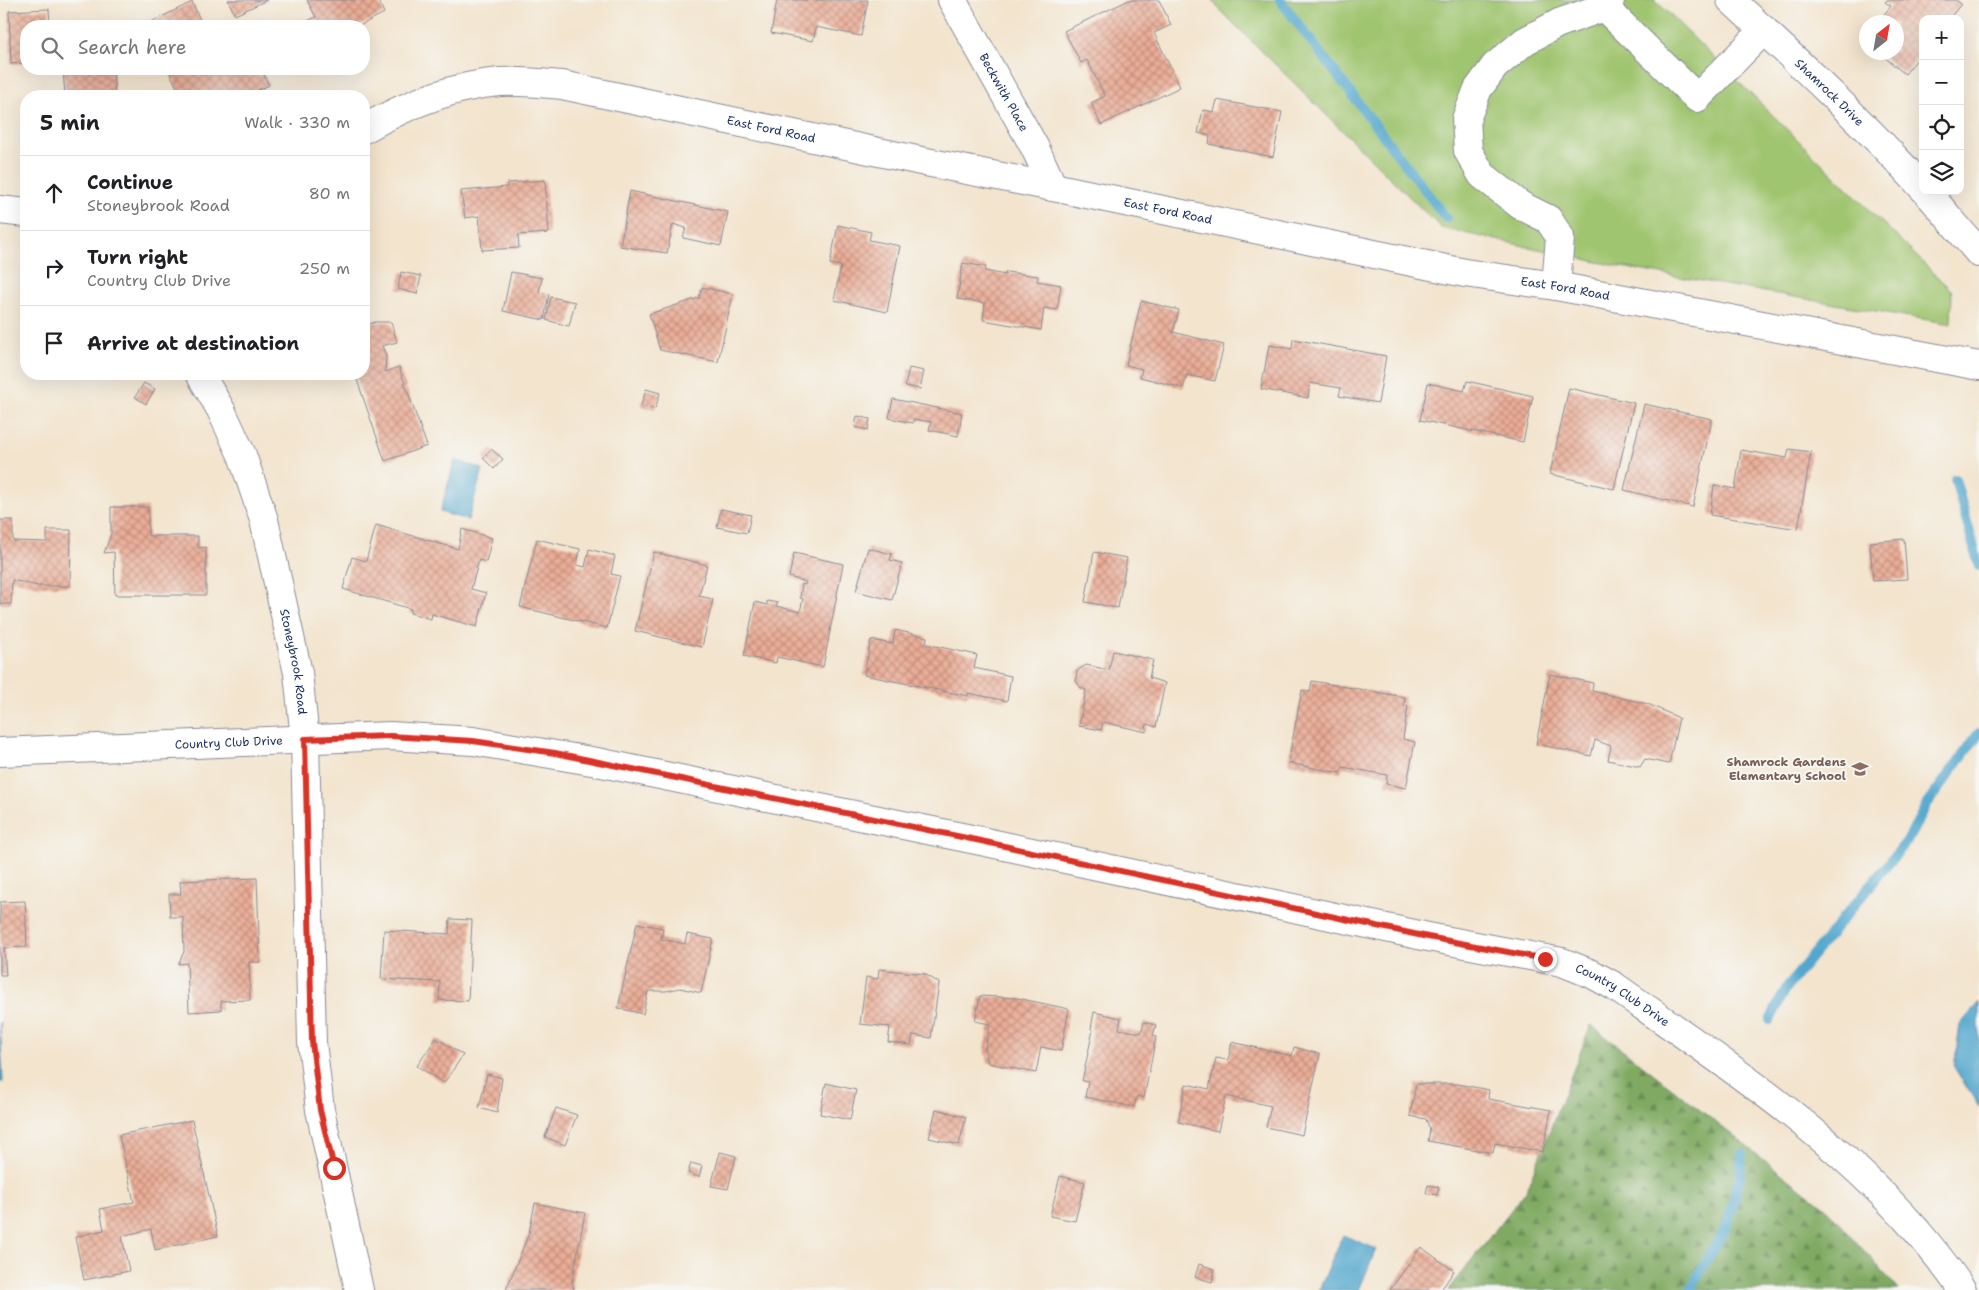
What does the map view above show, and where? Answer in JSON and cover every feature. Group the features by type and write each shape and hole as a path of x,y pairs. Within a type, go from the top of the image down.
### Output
{"street":[{"name":"Beckwith Place","path":"952,0 1035,148 1054,187"},
{"name":"Shamrock Drive","path":"1734,1 1883,145 1919,184"},
{"path":"1556,286 1560,236 1548,219 1520,205 1482,176 1468,151 1466,119 1478,89 1496,66 1525,41 1559,23 1607,3 1696,98 1764,30"},
{"name":"East Ford Road","path":"370,126 433,97 458,90 500,82 534,82 562,85 1465,273 1556,286 1979,366"},
{"path":"1929,195 1979,253"},
{"path":"0,210 20,212"},
{"name":"Stoneybrook Road","path":"204,380 221,410 242,455 264,520 298,673 305,739 312,1042 320,1110 359,1290"},
{"name":"Country Club Drive","path":"0,752 390,736 473,741 555,753 981,841 1428,937 1562,962 1592,974 1614,986 1741,1074 1822,1138 1892,1203 1935,1253 1962,1290"}],"green space":[{"path":"1213,0 1655,0 1952,291 1951,324 1621,267 1441,228 1217,7"},
{"path":"1591,1025 1827,1209 1899,1290 1448,1290 1526,1191"}],"water":[{"path":"455,460 483,469 468,520 440,512"},
{"path":"1979,1002 1979,1107 1954,1067 1960,1025"},
{"path":"0,1022 3,1082 0,1082"},
{"path":"1343,1235 1376,1249 1359,1290 1319,1290"}],"building":[{"path":"228,0 267,0 235,15"},
{"path":"307,0 378,0 384,13 370,20 310,20 316,17"},
{"path":"777,0 868,0 861,36 816,27 813,41 771,33"},
{"path":"1129,0 1159,0 1171,25 1154,33 1180,87 1101,125 1091,103 1105,96 1087,60 1081,63 1064,31"},
{"path":"1887,0 1956,0 1961,4 1952,15 1919,15 1919,57 1905,74 1888,60 1904,60 1904,15 1884,15 1891,6 1885,2"},
{"path":"192,2 200,20 155,20"},
{"path":"49,9 50,20 20,20 20,63 11,64 9,11"},
{"path":"63,75 113,75 115,90 65,90"},
{"path":"171,75 264,75 269,85 259,90 178,90"},
{"path":"1217,100 1282,112 1273,157 1209,144 1210,136 1198,133 1203,110 1214,112"},
{"path":"545,180 549,233 518,235 519,248 482,250 479,216 465,218 461,191 507,187 507,183"},
{"path":"630,191 728,212 721,246 683,238 686,228 673,224 667,253 620,246"},
{"path":"838,225 871,232 869,240 900,246 887,312 834,300 841,266 830,264"},
{"path":"963,263 986,267 985,271 1005,275 1006,272 1038,276 1037,281 1061,285 1057,310 1044,308 1041,330 983,320 985,303 957,299"},
{"path":"401,272 421,276 417,294 398,289"},
{"path":"511,272 542,278 539,292 549,294 544,320 503,311"},
{"path":"702,287 733,294 718,362 660,350 649,314 699,298"},
{"path":"551,297 575,302 569,326 546,320"},
{"path":"1141,301 1179,310 1173,332 1224,345 1215,381 1187,375 1183,388 1140,377 1142,369 1126,365"},
{"path":"391,322 397,342 382,346 386,356 385,372 399,367 427,446 385,461 357,380 370,380 370,324"},
{"path":"1293,339 1386,356 1378,403 1339,396 1341,388 1310,383 1308,398 1261,389 1269,345 1292,349"},
{"path":"909,368 924,371 920,389 905,386"},
{"path":"1467,381 1533,396 1523,442 1420,420 1428,383 1464,391"},
{"path":"144,383 155,389 146,404 135,397"},
{"path":"1569,388 1634,403 1614,489 1550,474"},
{"path":"646,389 660,393 655,409 641,406"},
{"path":"893,399 962,413 958,436 929,430 931,422 914,419 913,423 889,418"},
{"path":"1644,404 1712,419 1693,507 1624,490"},
{"path":"857,416 870,419 868,430 855,427"},
{"path":"491,449 503,459 494,469 483,458"},
{"path":"1789,449 1811,452 1798,529 1710,515 1714,485 1735,489 1741,450 1787,458"},
{"path":"111,507 148,507 148,536 198,536 198,548 206,547 206,595 115,595 114,552 104,553 111,534"},
{"path":"721,509 751,515 747,533 717,527"},
{"path":"0,520 13,520 13,541 47,542 47,530 71,530 70,586 38,586 12,580 11,604 0,604"},
{"path":"376,525 458,549 462,529 492,538 486,562 479,560 471,589 486,593 477,627 432,614 431,619 410,613 411,609 343,589 352,557 366,561"},
{"path":"537,539 580,549 577,565 585,567 589,549 615,556 611,574 620,576 607,628 520,607"},
{"path":"1904,539 1907,579 1873,581 1870,542"},
{"path":"868,548 892,554 890,560 902,563 892,600 856,591"},
{"path":"654,552 707,565 699,596 713,599 702,647 635,631"},
{"path":"1094,552 1127,558 1118,608 1085,602"},
{"path":"794,553 843,564 823,667 777,657 776,663 744,656 755,602 767,605 767,601 778,603 776,606 800,612 803,599 800,598 802,584 805,585 806,582 789,577"},
{"path":"895,630 927,637 926,644 977,655 974,668 1011,676 1007,701 968,693 968,696 864,675 871,640 893,644"},
{"path":"1113,651 1153,660 1149,678 1165,683 1156,727 1147,724 1146,732 1103,722 1101,730 1079,726 1086,690 1081,688 1076,681 1077,671 1086,665 1109,670"},
{"path":"1550,674 1593,683 1592,691 1648,704 1679,718 1669,764 1645,759 1640,767 1608,760 1611,746 1595,740 1591,756 1536,744"},
{"path":"1312,681 1405,697 1404,706 1408,706 1403,739 1415,742 1406,788 1386,784 1387,775 1343,767 1340,773 1288,763 1302,690 1310,692"},
{"path":"257,878 260,962 249,962 250,1000 221,1001 221,1010 189,1012 187,963 178,964 184,952 183,917 170,917 169,894 181,894 180,881"},
{"path":"25,901 27,947 4,948 6,975 0,975 0,902"},
{"path":"450,919 472,920 468,1001 439,1000 440,982 381,979 384,930 449,934"},
{"path":"637,923 663,928 661,939 685,944 687,934 713,939 701,993 680,988 666,991 648,991 643,1014 618,1008"},
{"path":"879,969 925,974 939,983 931,1038 913,1035 911,1045 888,1042 890,1027 860,1024 866,977 878,979"},
{"path":"980,996 1017,998 1069,1009 1061,1051 1041,1047 1036,1073 988,1063 985,1048 990,1024 975,1021"},
{"path":"1094,1012 1121,1018 1119,1029 1141,1033 1144,1022 1156,1025 1153,1036 1156,1037 1144,1098 1137,1096 1134,1107 1085,1097 1088,1082 1082,1081 1093,1030 1091,1029"},
{"path":"436,1038 463,1055 444,1083 417,1066"},
{"path":"1232,1042 1292,1056 1294,1047 1320,1054 1302,1135 1266,1127 1271,1106 1226,1096 1218,1131 1178,1122 1186,1084 1209,1089 1216,1058 1228,1060"},
{"path":"487,1074 502,1078 497,1113 479,1108"},
{"path":"826,1083 856,1090 850,1120 820,1114"},
{"path":"1416,1084 1458,1084 1489,1090 1488,1099 1551,1110 1543,1152 1495,1143 1493,1153 1428,1141 1430,1130 1426,1119 1410,1116"},
{"path":"556,1108 577,1115 565,1145 545,1137"},
{"path":"936,1109 966,1117 959,1145 929,1138"},
{"path":"192,1120 218,1236 155,1250 151,1229 122,1236 129,1271 84,1280 75,1237 104,1230 100,1209 134,1202 119,1135"},
{"path":"720,1152 736,1156 728,1189 711,1186"},
{"path":"691,1163 702,1166 699,1177 688,1173"},
{"path":"1060,1176 1085,1182 1075,1221 1050,1216"},
{"path":"1428,1185 1439,1187 1437,1195 1426,1193"},
{"path":"535,1203 585,1213 572,1282 574,1290 506,1290 529,1233"},
{"path":"1421,1247 1454,1271 1441,1290 1390,1290"},
{"path":"1199,1264 1215,1269 1212,1282 1195,1277"}],"waterway":[{"path":"1280,0 1446,218"},
{"path":"1955,479 1979,566"},
{"path":"1770,1020 1787,987 1907,841 1927,804 1979,733"},
{"path":"1690,1290 1727,1225 1740,1176 1742,1154"}],"place":[{"name":"Shamrock Gardens Elementary School","path":"1860,769"}],"route":[{"path":"334,1168 320,1110 312,1042 305,739 390,736 473,741 555,753 981,841 1428,937 1545,959"}]}
